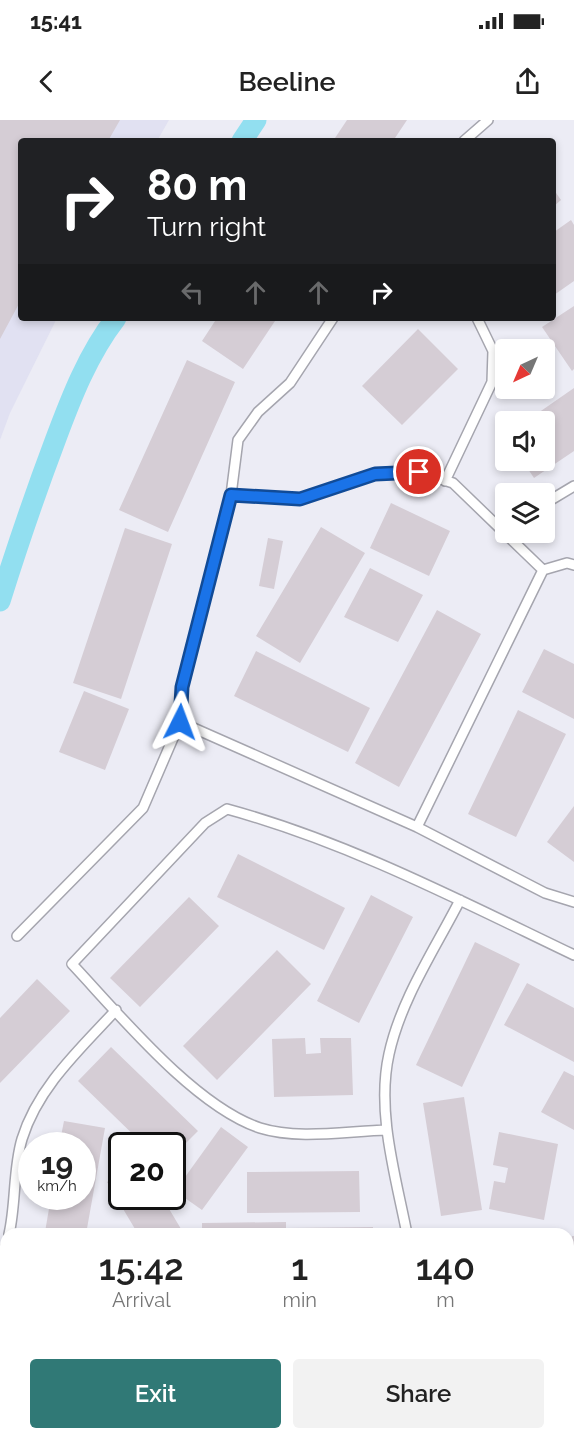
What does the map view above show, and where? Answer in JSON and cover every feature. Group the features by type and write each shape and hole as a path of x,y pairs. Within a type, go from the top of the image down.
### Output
{"lane":[{"path":"467,138 488,120"},
{"path":"17,936 142,808 180,722 182,687 231,495 238,440 258,412 290,383 331,321"},
{"path":"445,481 492,382 493,351 478,321"},
{"path":"231,495 300,499 375,474 419,472 453,483 495,522"},
{"path":"555,497 574,486"},
{"path":"517,543 543,570"},
{"path":"417,827 543,570 572,562"},
{"path":"180,722 417,827 545,893 574,902"},
{"path":"387,1130 281,1132 260,1128 238,1119 193,1087 72,963 206,823 227,809 255,817 394,869 574,955"},
{"path":"406,1228 387,1130 386,1078 389,1055 399,1019 460,900"},
{"path":"10,1228 21,1141 31,1116 59,1074 116,1010"}],"shaded area":[{"path":"0,120 169,120 159,138 18,138 18,321 56,321 10,413 0,440"}],"building":[{"path":"0,120 120,120 110,138 18,138 18,306 0,339"},
{"path":"347,120 407,120 395,138 335,138"},
{"path":"556,193 561,200 556,204"},
{"path":"571,220 574,225 574,281 556,294 556,231"},
{"path":"574,306 574,369 572,371 555,346 555,339 550,339 542,327 551,321 556,321 556,318"},
{"path":"215,321 275,321 243,369 202,341"},
{"path":"418,329 458,369 402,425 362,386"},
{"path":"187,360 235,382 168,532 119,510"},
{"path":"574,388 574,451 555,464 555,411 541,411"},
{"path":"529,471 544,471 534,478"},
{"path":"391,503 450,531 429,576 370,548"},
{"path":"321,527 365,553 300,663 256,636"},
{"path":"125,528 172,544 121,699 73,683"},
{"path":"268,538 283,541 274,589 259,586"},
{"path":"370,568 423,595 398,642 344,617"},
{"path":"437,610 481,634 399,787 355,763"},
{"path":"544,649 574,664 574,719 522,692"},
{"path":"256,651 370,708 348,752 234,696"},
{"path":"84,691 129,709 105,770 59,752"},
{"path":"518,710 566,734 516,837 468,814"},
{"path":"574,806 574,862 547,842"},
{"path":"238,854 345,908 324,950 217,897"},
{"path":"371,895 413,917 359,1023 317,1001"},
{"path":"189,897 219,926 140,1007 110,978"},
{"path":"475,942 520,964 462,1087 416,1065"},
{"path":"277,950 311,984 217,1080 183,1046"},
{"path":"37,979 70,1011 0,1083 0,1018"},
{"path":"527,983 574,1008 574,1062 504,1025"},
{"path":"305,1038 306,1054 321,1053 320,1038 351,1038 353,1095 274,1097 272,1039"},
{"path":"111,1047 198,1131 186,1143 186,1132 131,1132 78,1081"},
{"path":"564,1071 574,1076 574,1130 541,1112"},
{"path":"464,1097 482,1210 441,1216 423,1103"},
{"path":"64,1121 105,1128 96,1178 96,1132 62,1132"},
{"path":"221,1127 248,1147 202,1210 186,1199 186,1176"},
{"path":"499,1132 558,1144 544,1220 489,1209 494,1181 505,1183 508,1168 493,1165"},
{"path":"359,1171 360,1212 247,1213 247,1172"},
{"path":"49,1210 90,1210 87,1228 46,1228"},
{"path":"124,1210 170,1210 180,1228 134,1228"},
{"path":"286,1222 286,1228 202,1228 202,1223"},
{"path":"373,1227 373,1228 286,1228"}],"waterway":[{"path":"244,138 256,120"},
{"path":"0,601 67,409 89,361 114,321"}],"route":[{"path":"180,722 182,687 231,495 300,499 375,474 419,472"}]}
